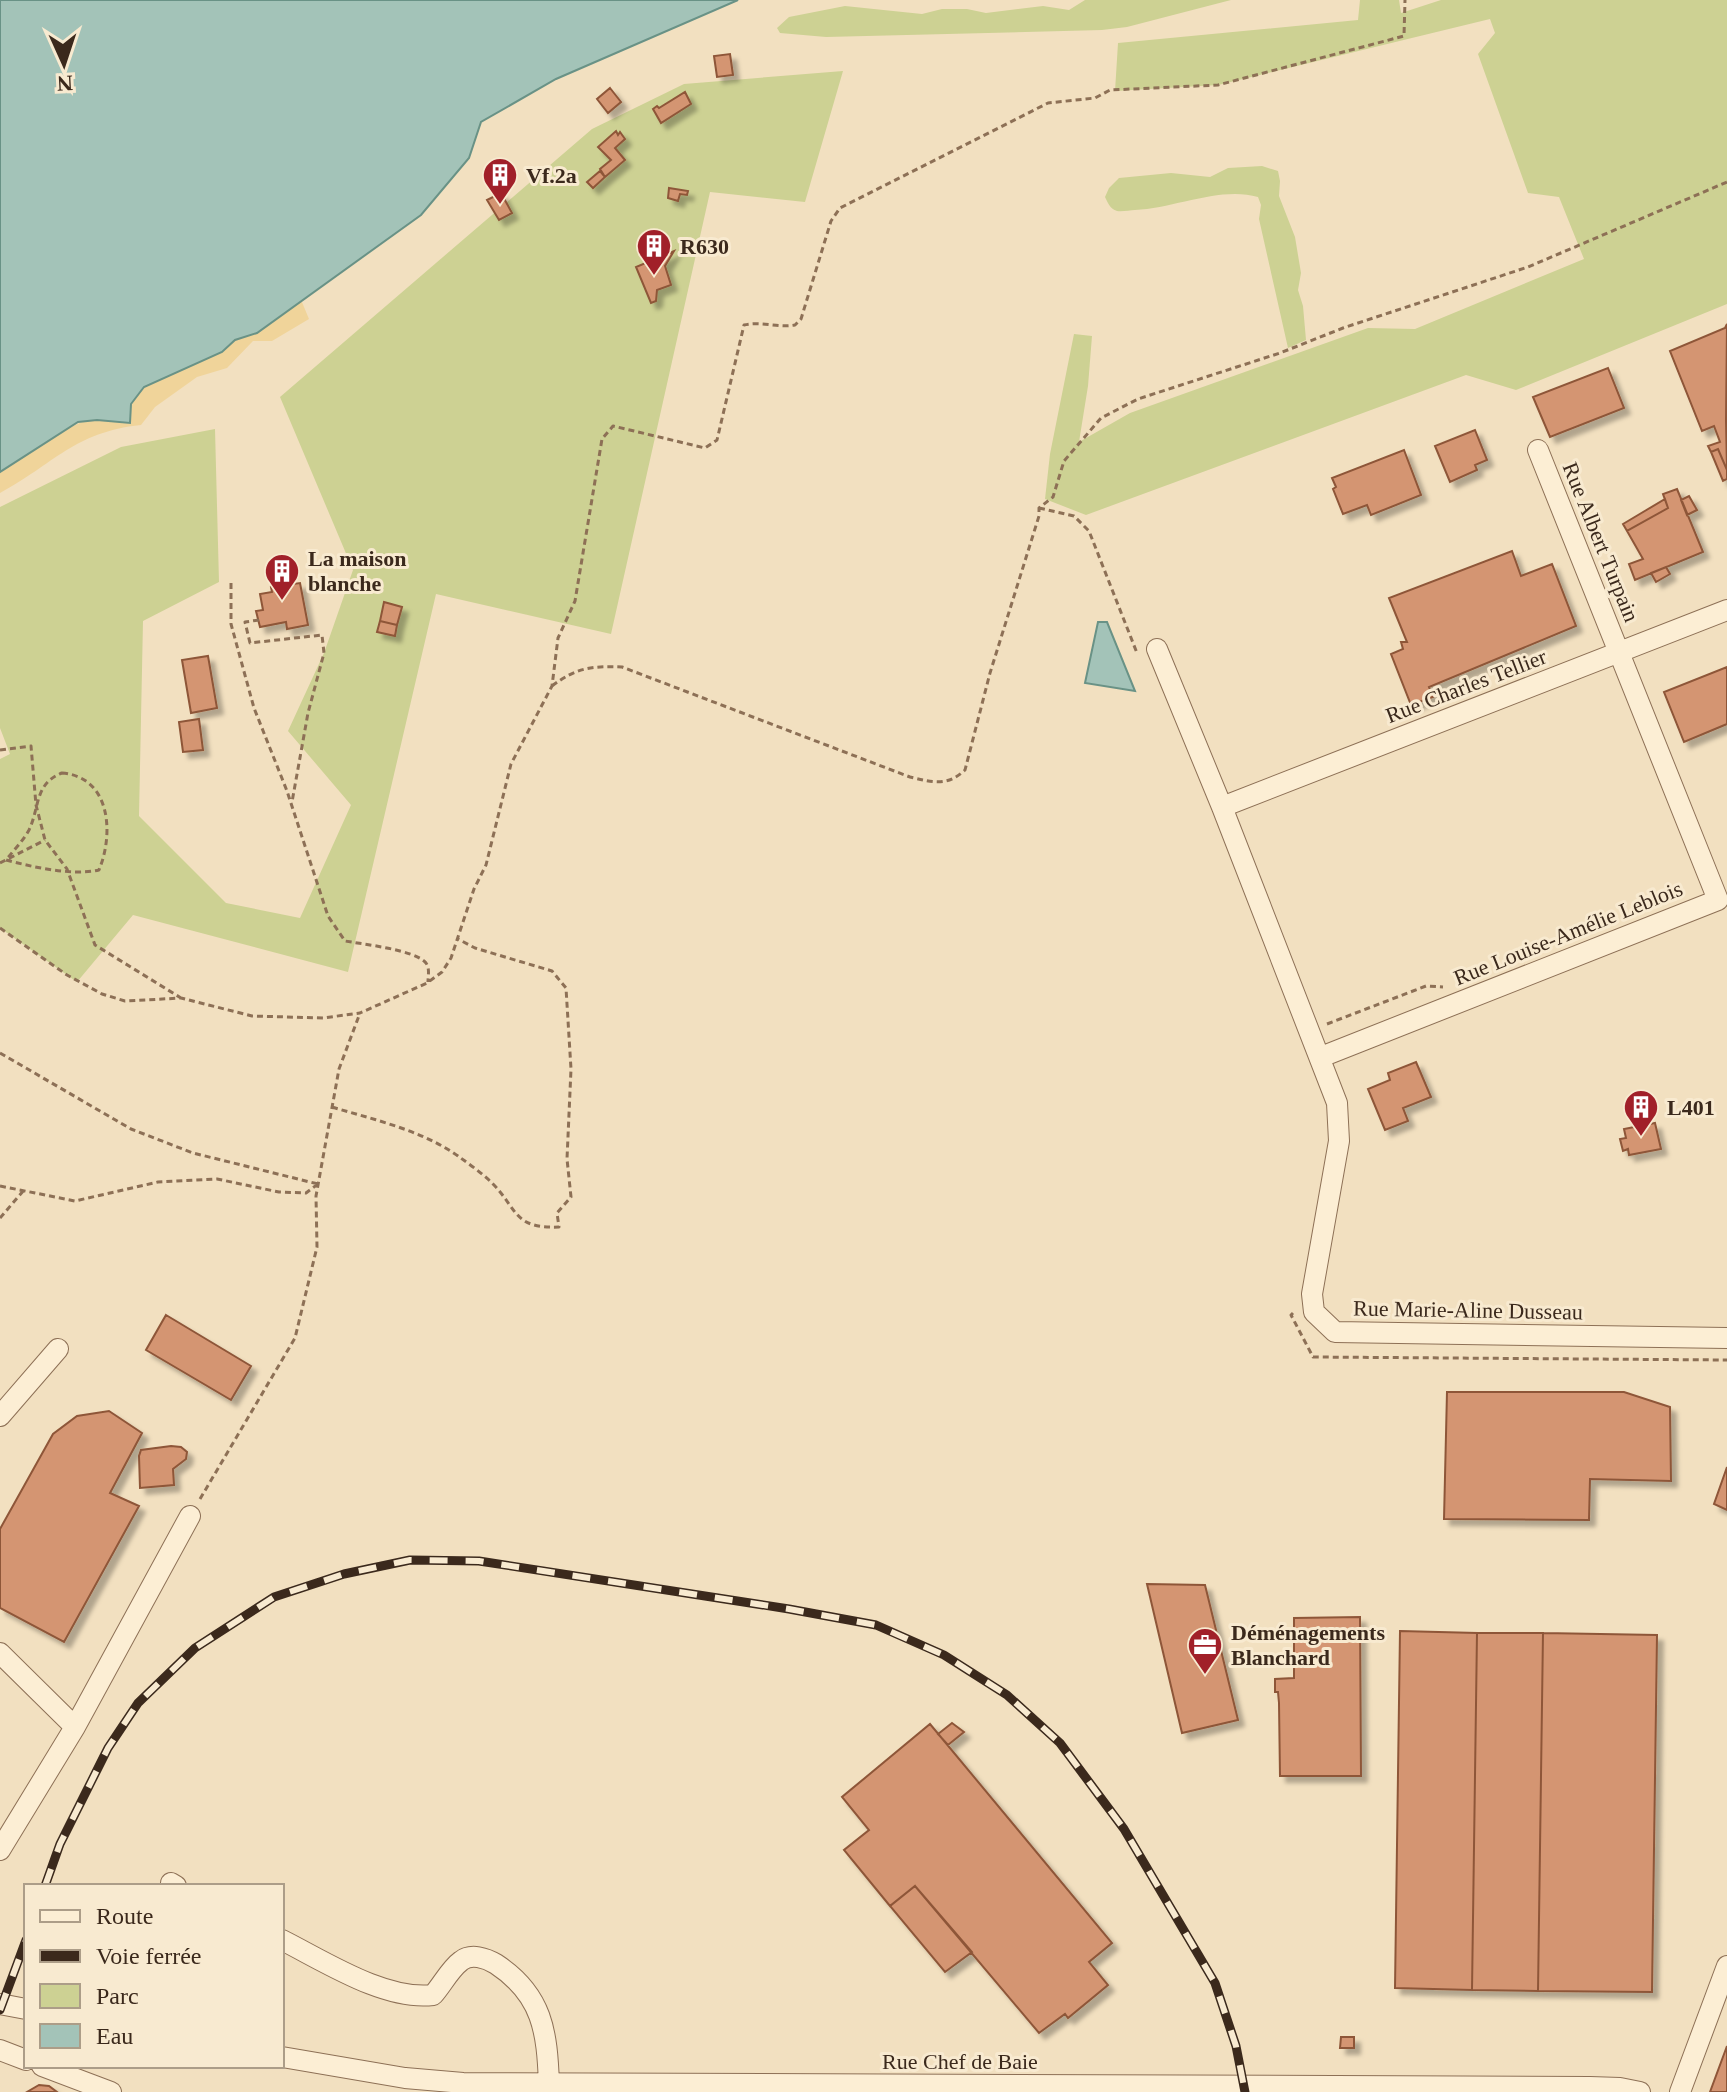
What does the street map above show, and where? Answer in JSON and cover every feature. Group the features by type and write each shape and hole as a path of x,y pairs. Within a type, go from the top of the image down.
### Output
{"street":[{"name":"Rue Albert Turpain","path":"1538,450 1619,652"},
{"name":"Rue Charles Tellier","path":"1222,807 1727,610"},
{"name":"Rue Marie-Aline Dusseau","path":"1147,651 1222,807 1337,1103 1339,1141 1312,1294 1314,1312 1335,1332 1727,1338"},
{"name":"Rue Louise-Amélie Leblois","path":"1321,1057 1718,900 1619,652"},
{"path":"0,1416 58,1349"},
{"path":"0,1850 75,1727 190,1516"},
{"path":"0,1653 75,1727"},
{"path":"284,1941 353,1976 398,1993 420,1997 433,1995 461,1960 474,1956 490,1961 508,1973 534,2000 547,2041 534,2087"},
{"path":"1680,2092 1727,1966"},
{"path":"0,2004 24,2009"},
{"path":"0,2050 24,2059"},
{"name":"Rue Chef de Baie","path":"284,2057 463,2087 1590,2087 1640,2092"},
{"path":"47,2068 111,2092"}],"path":[{"path":"0,928 67,975 102,994 125,1001 181,998 252,1016 323,1018 360,1013 427,983 442,972 451,958 474,889 486,865 511,764 552,686 558,638 575,601 602,439 613,426 705,448 717,440 744,325 753,323 780,328 795,325 801,319 831,221 840,208 1048,103 1095,98 1110,90 1218,85 1404,36 1405,0"},
{"path":"1039,508 1053,497 1064,461 1101,418 1138,399 1528,267 1727,182"},
{"path":"552,686 571,672 596,667 622,667 910,777 946,783 965,770 1039,508"},
{"path":"1039,508 1074,516 1089,531 1147,651"},
{"path":"231,583 231,624 254,708 292,805 328,916 345,941 424,960 429,969 427,983"},
{"path":"259,620 245,622 250,643 322,635 324,653 308,713 292,805"},
{"path":"0,750 31,746 36,805 45,840 67,869 95,945 181,998"},
{"path":"62,773 78,774 99,792 108,839 99,870 85,873 38,868 6,860 29,828 36,805 50,778 62,773"},
{"path":"0,863 45,840"},
{"path":"332,1107 418,1133 456,1154 492,1183 519,1218 534,1227 559,1227 557,1213 571,1197 567,1159 571,1069 566,988 552,971 475,948 458,939"},
{"path":"190,1516 295,1338 317,1247 318,1184 339,1069 360,1013"},
{"path":"0,1053 131,1129 193,1153 318,1184"},
{"path":"0,1186 75,1201 158,1182 217,1179 279,1192 306,1193 318,1184"},
{"path":"0,1218 24,1190"}],"green space":[{"path":"1085,0 1231,0 1127,27 1102,30 826,37 780,33 777,28 789,17 845,6 922,14 942,9 986,13 1043,6 1069,10"},
{"path":"1360,0 1399,0 1401,13 1441,0 1727,0 1727,304 1516,390 1466,375 1086,515 1045,499 1050,454 1074,334 1092,336 1079,442 1130,413 1368,328 1415,329 1584,259 1559,197 1528,193 1478,54 1495,33 1490,19 1218,85 1115,91 1118,43 1358,20"},
{"path":"843,71 805,202 710,192 611,634 436,594 348,972 133,915 77,982 0,928 0,759 10,754 0,728 0,507 121,447 215,429 219,582 143,621 139,816 226,903 300,918 351,805 288,731 324,653 353,570 280,397 592,129 684,84"},
{"path":"1262,166 1278,171 1279,196 1295,237 1301,273 1298,290 1303,306 1306,340 1288,348 1259,219 1261,205 1258,197 1229,194 1117,211 1105,197 1119,178 1171,173 1210,177 1228,168"}],"sand":[{"path":"299,295 309,319 272,341 253,341 227,368 197,377 155,407 141,425 98,434 81,442 0,493 0,463 95,416"}],"water":[{"path":"0,0 738,0 556,79 481,122 469,158 421,215 257,333 235,340 222,352 144,387 131,404 130,423 78,422 0,472"},
{"path":"1098,622 1107,622 1135,691 1085,683"}],"building":[{"path":"730,54 733,75 717,77 714,56"},
{"path":"610,88 621,102 608,113 597,99"},
{"path":"685,92 691,104 661,123 653,109"},
{"path":"616,131 625,139 615,148 625,160 605,177 600,169 611,160 598,147"},
{"path":"600,171 605,177 593,188 587,182"},
{"path":"669,188 688,191 687,195 680,194 678,201 668,198"},
{"name":"Vf.2a","path":"501,193 512,213 499,220 487,200"},
{"name":"R630","path":"674,251 665,266 671,285 657,290 656,301 651,303 636,267"},
{"path":"1727,324 1727,470 1718,449 1711,452 1708,446 1720,442 1714,426 1702,431 1670,351 1725,328"},
{"path":"1608,368 1624,408 1550,437 1533,397"},
{"path":"1475,430 1487,460 1475,465 1477,470 1450,482 1435,446"},
{"path":"1718,449 1727,470 1727,479 1723,481 1711,452"},
{"path":"1404,450 1421,495 1371,515 1367,505 1343,514 1332,478"},
{"path":"1677,489 1703,552 1635,580 1629,564 1643,559 1627,531 1668,508 1663,494"},
{"path":"1689,496 1697,510 1687,515 1681,500"},
{"path":"1665,499 1668,508 1627,531 1623,524"},
{"path":"1512,551 1521,576 1552,564 1576,626 1429,687 1433,697 1411,705 1391,654 1403,649 1401,642 1407,642 1389,598"},
{"path":"1666,567 1670,574 1656,582 1651,573"},
{"name":"La maison blanche","path":"300,583 308,625 287,629 286,622 260,627 256,611 263,610 260,594 272,592 271,587"},
{"path":"384,602 402,607 397,625 380,621"},
{"path":"380,621 397,625 395,636 377,632"},
{"path":"208,656 217,708 191,713 182,660"},
{"path":"1727,667 1727,724 1684,742 1664,692"},
{"path":"199,719 203,750 183,752 179,722"},
{"path":"1416,1062 1431,1097 1403,1108 1408,1121 1385,1130 1368,1089 1390,1080 1388,1073"},
{"name":"L401","path":"1655,1123 1661,1149 1629,1155 1628,1149 1623,1151 1620,1139 1626,1138 1624,1129"},
{"path":"166,1315 251,1366 231,1400 146,1350"},
{"path":"1447,1392 1624,1392 1670,1407 1671,1481 1590,1479 1589,1520 1444,1519"},
{"path":"109,1411 142,1433 110,1493 139,1506 64,1642 0,1608 0,1529 53,1434 77,1416"},
{"path":"181,1447 187,1452 186,1459 173,1469 174,1485 140,1488 141,1450"},
{"path":"1727,1467 1727,1510 1714,1504"},
{"path":"1147,1584 1205,1585 1238,1720 1182,1733"},
{"path":"1360,1617 1361,1776 1280,1776 1279,1703 1275,1679 1294,1678 1294,1618"},
{"path":"1400,1631 1477,1633 1472,1990 1395,1988"},
{"path":"1477,1633 1543,1633 1538,1991 1472,1990"},
{"path":"1543,1633 1657,1635 1652,1992 1538,1991"},
{"path":"952,1723 964,1732 948,1745 938,1734"},
{"path":"930,1724 1112,1943 1089,1962 1108,1985 1068,2018 1065,2014 1039,2033 915,1886 890,1906 844,1850 869,1830 842,1797"},
{"path":"915,1886 972,1952 945,1972 890,1906"},
{"path":"1341,2037 1354,2037 1354,2048 1340,2048"},
{"path":"1727,2046 1727,2092 1710,2092"},
{"path":"39,2085 49,2086 57,2092 27,2092"}],"railway":[{"path":"46,1884 60,1844 108,1748 138,1703 195,1648 274,1597 344,1574 410,1560 479,1561 789,1609 876,1625 944,1655 1007,1695 1060,1743 1124,1829 1215,1983 1236,2046 1245,2092"},
{"path":"0,2010 24,1945"}],"place":[{"name":"Vf.2a","path":"500,206"},
{"name":"R630","path":"654,277"},
{"name":"La maison blanche","path":"282,602"},
{"name":"L401","path":"1641,1138"},
{"name":"Déménagements Blanchard","path":"1205,1676"}]}
